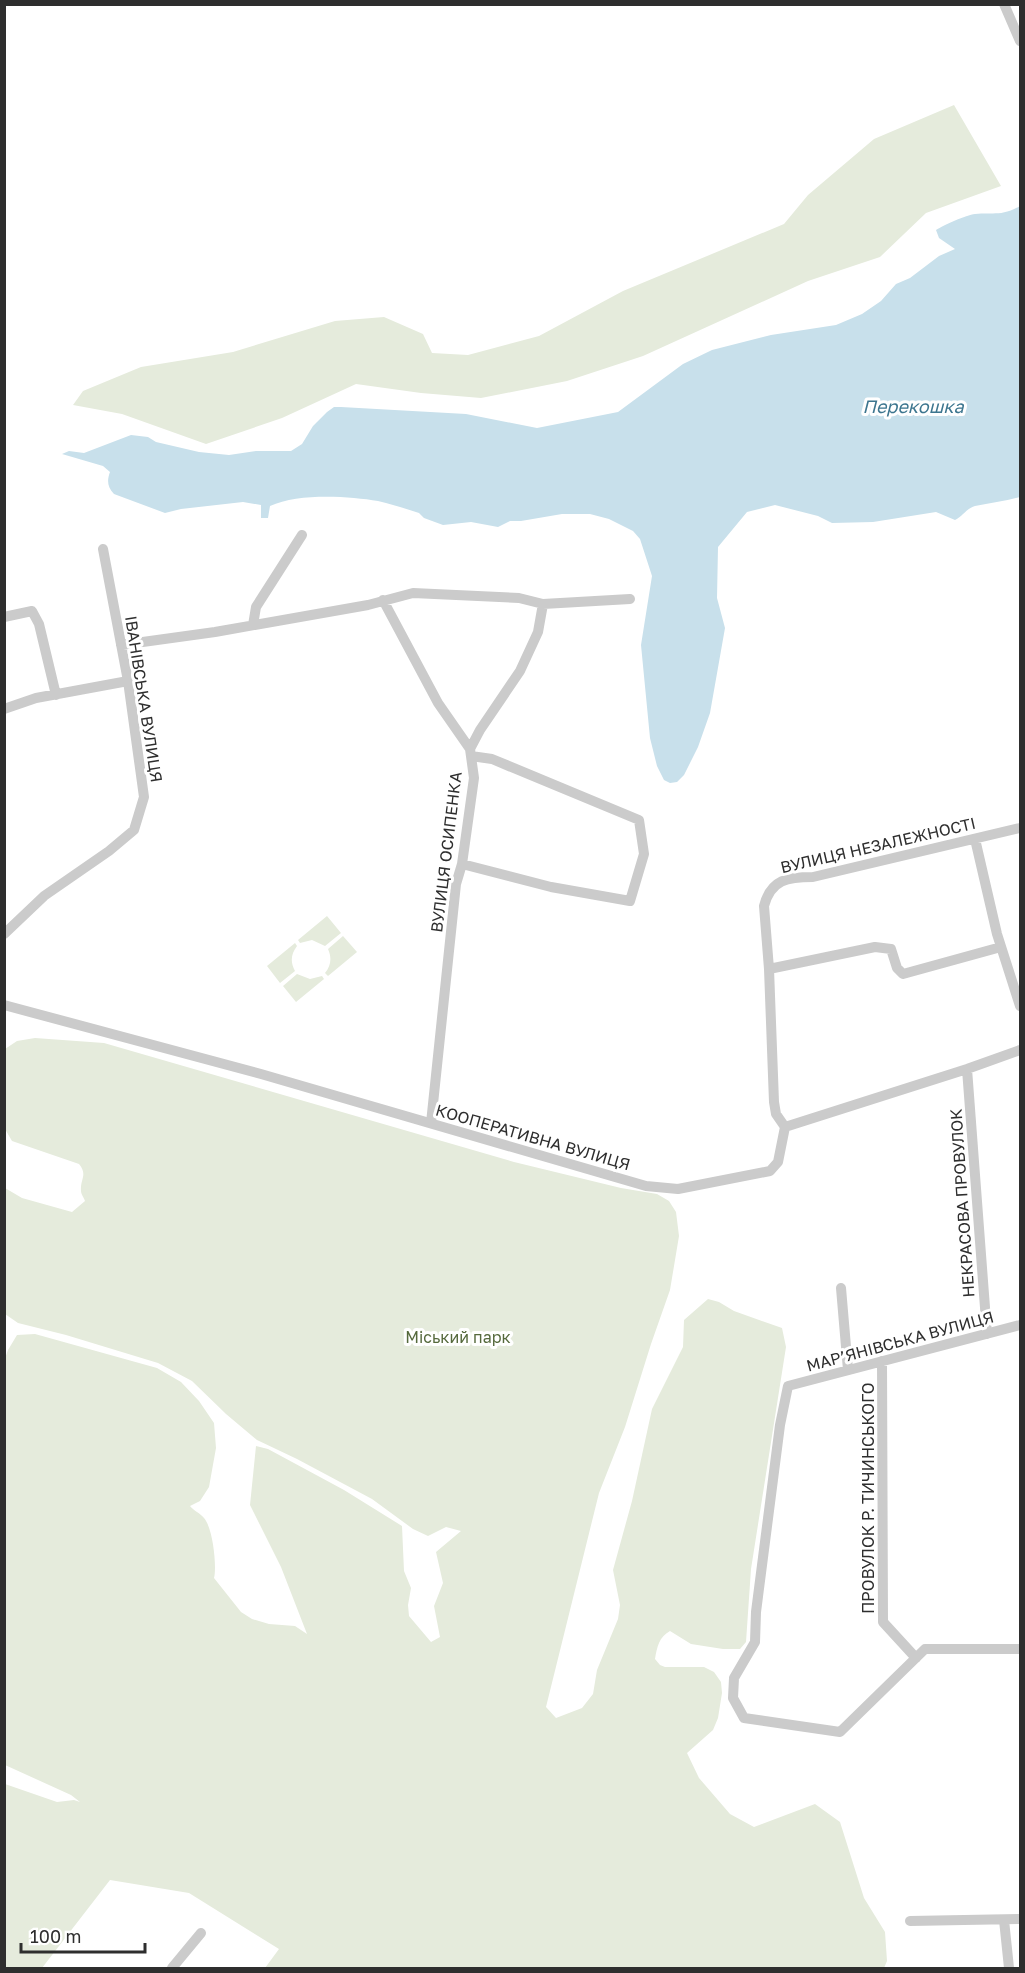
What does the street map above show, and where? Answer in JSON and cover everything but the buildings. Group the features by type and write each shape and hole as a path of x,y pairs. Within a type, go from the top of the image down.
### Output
{"street":[{"path":"1005,4 1020,41"},
{"path":"253,625 256,608 302,535"},
{"name":"ІВАНІВСЬКА ВУЛИЦЯ","path":"4,934 44,896 109,851 134,830 144,796 128,681 103,549"},
{"path":"121,645 253,625 413,593 519,598 543,604 630,599"},
{"path":"383,600 438,703 471,752 639,820 644,854 630,901 551,887 462,864"},
{"name":"ВУЛИЦЯ ОСИПЕНКА","path":"430,1123 456,884 462,864 474,778 471,752 480,730 520,671 538,632 543,604"},
{"path":"4,617 32,611 39,624 56,694"},
{"path":"4,709 36,698 128,681"},
{"name":"ВУЛИЦЯ НЕЗАЛЕЖНОСТІ","path":"785,1127 776,1114 774,1102 764,906 772,887 785,879 813,877 1020,828"},
{"path":"975,839 1001,947 1020,1006"},
{"path":"769,969 875,947 891,949 897,968 903,974 1001,947"},
{"name":"КООПЕРАТИВНА ВУЛИЦЯ","path":"4,1005 261,1074 646,1186 678,1189 770,1171 778,1162 785,1127"},
{"path":"785,1127 1020,1050"},
{"name":"НЕКРАСОВА ПРОВУЛОК","path":"967,1069 987,1334"},
{"path":"842,1288 848,1370"},
{"name":"МАР’ЯНІВСЬКА ВУЛИЦЯ","path":"916,1658 840,1732 744,1718 733,1698 734,1678 755,1642 756,1612 780,1425 788,1386 1020,1325"},
{"name":"ПРОВУЛОК Р. ТИЧИНСЬКОГО","path":"882,1361 883,1622 916,1658"},
{"path":"916,1658 925,1649 1020,1649"},
{"path":"910,1920 1020,1919"},
{"path":"1004,1920 1009,1968"},
{"path":"172,1968 201,1933"}],"green space":[{"path":"954,105 1001,186 926,213 880,257 808,281 643,356 567,381 481,398 356,384 282,418 206,444 122,414 73,405 83,391 141,367 233,352 335,321 384,317 423,334 432,353 468,355 539,336 623,291 784,224 808,195 874,139"},
{"path":"327,916 341,933 325,946 312,940 300,943 298,940"},
{"path":"343,936 357,952 328,976 325,973 330,962 328,949"},
{"path":"295,943 297,946 292,955 292,961 295,971 280,983 267,966"},
{"path":"297,974 310,979 322,976 324,979 296,1002 283,986"},
{"name":"Міський парк","path":"35,1038 104,1043 514,1162 621,1188 657,1194 669,1201 676,1212 679,1236 670,1290 625,1427 599,1493 546,1707 556,1718 582,1708 593,1694 597,1670 618,1619 620,1605 613,1570 632,1501 652,1409 683,1347 684,1320 708,1299 782,1328 786,1347 751,1569 746,1642 740,1649 723,1649 691,1644 670,1631 661,1639 655,1659 665,1667 704,1667 714,1672 721,1682 722,1693 718,1718 713,1730 687,1753 699,1778 730,1814 754,1827 815,1804 840,1822 864,1898 885,1932 887,1961 884,1968 265,1968 279,1949 189,1893 110,1880 42,1968 5,1968 5,1784 57,1802 74,1800 80,1802 71,1795 5,1765 4,1361 17,1335 35,1334 157,1368 181,1382 199,1401 214,1423 216,1448 209,1487 200,1501 190,1506 204,1518 210,1530 215,1557 214,1578 241,1612 252,1619 269,1624 295,1626 307,1634 281,1567 250,1505 256,1446 268,1449 344,1490 402,1526 404,1571 411,1588 409,1616 431,1642 440,1637 434,1606 443,1583 436,1552 461,1531 446,1527 428,1536 413,1529 372,1499 257,1440 192,1381 158,1363 18,1323 5,1314 5,1188 22,1198 72,1212 85,1201 81,1191 83,1171 79,1164 12,1141 5,1129 5,1049 17,1041"}],"water":[{"name":"Перекошка","path":"1020,206 1020,497 975,506 955,520 936,512 873,522 832,523 818,516 775,505 747,512 718,547 717,598 725,628 710,713 698,747 684,775 677,782 670,783 664,780 657,766 650,738 641,645 652,576 640,539 633,531 609,519 590,514 562,514 510,521 498,527 471,522 443,525 424,518 419,513 378,501 338,497 309,497 281,502 270,506 268,518 261,518 261,505 243,502 165,513 114,494 108,483 110,472 103,466 62,454 69,451 84,453 131,435 148,437 156,442 199,452 229,455 256,451 291,451 302,444 313,426 334,407 466,414 537,428 618,412 683,364 712,350 771,335 836,325 862,314 881,301 896,284 910,278 939,256 955,249 939,238 936,230 971,215 1002,213"}]}
